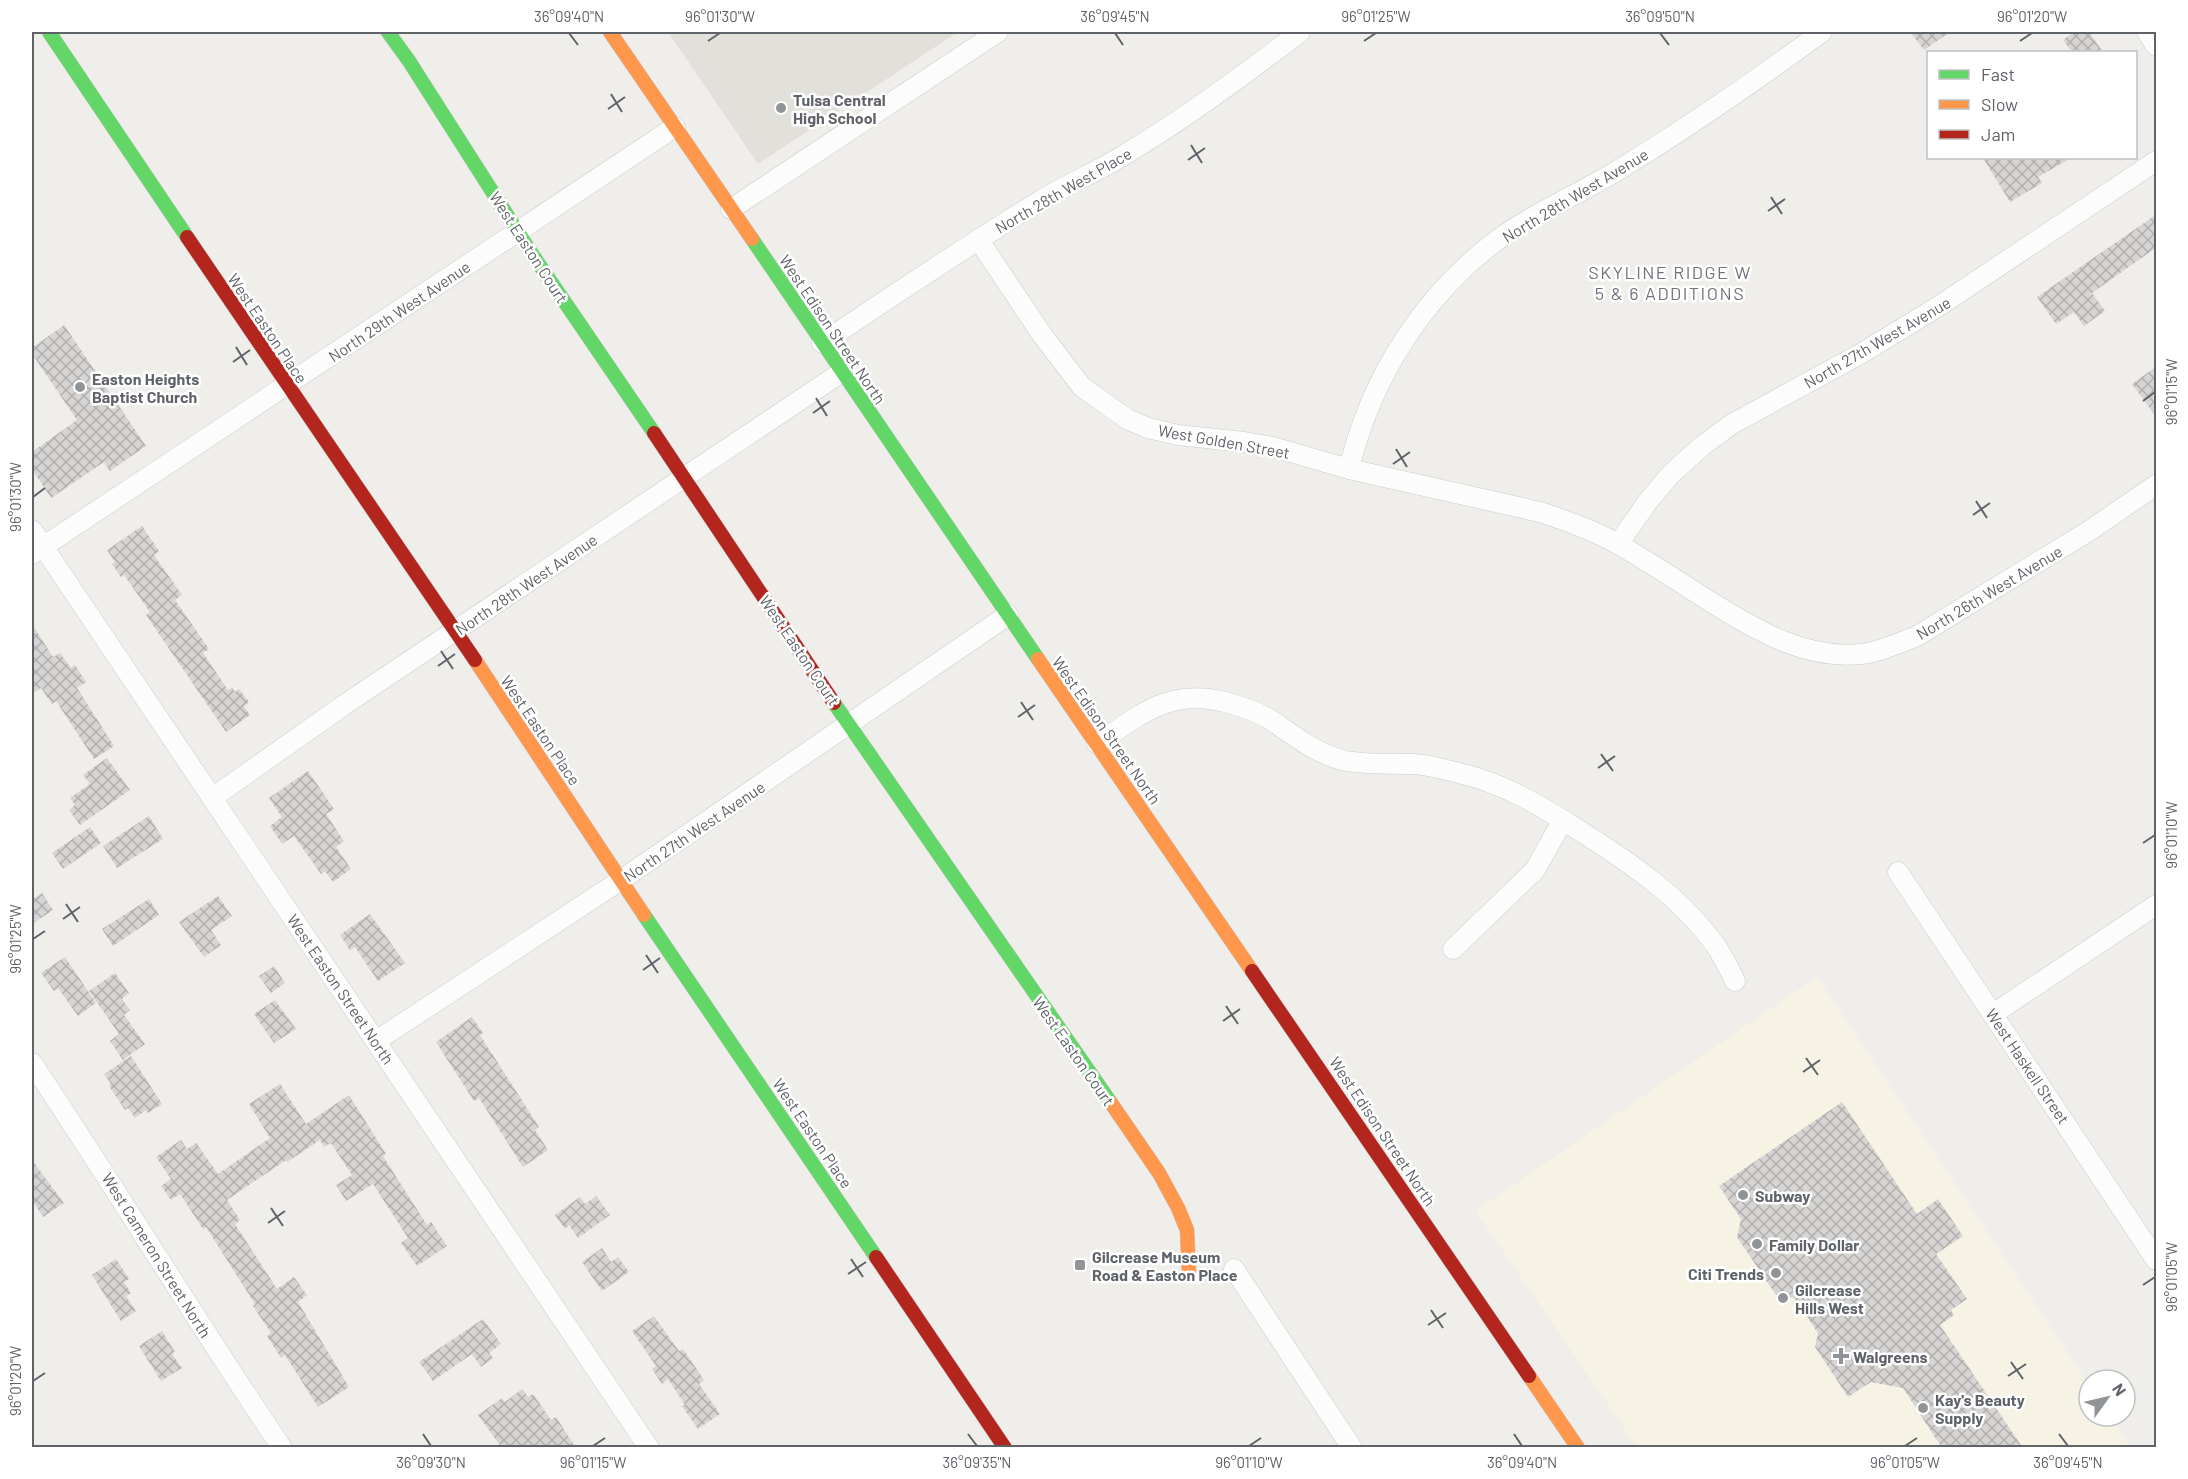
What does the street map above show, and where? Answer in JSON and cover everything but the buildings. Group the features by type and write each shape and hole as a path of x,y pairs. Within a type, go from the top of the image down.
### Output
{"street":[{"name":"West Easton Place","path":"49,32 287,386 456,631 621,880 1005,1448"},
{"name":"West Easton Court","path":"388,32 410,61 517,231 849,724 1159,1173 1187,1230 1189,1274"},
{"name":"West Edison Street North","path":"610,32 1578,1448"},
{"path":"731,209 998,32"},
{"name":"North 28th West Place","path":"822,343 978,239 1043,199 1124,156 1180,120 1225,90 1300,32"},
{"name":"North 28th West Avenue","path":"1349,469 1357,436 1384,375 1405,338 1434,299 1456,275 1502,237 1534,216 1613,173 1730,99 1822,32"},
{"path":"2147,32 2157,46"},
{"name":"North 29th West Avenue","path":"35,544 287,386 675,127"},
{"name":"North 27th West Avenue","path":"1618,544 1649,500 1671,474 1702,446 1725,430 1862,353 1939,306 2157,161"},
{"name":"West Golden Street","path":"978,239 1043,336 1082,387 1127,419 1148,428 1178,435 1273,447 1349,469 1540,512 1570,522 1618,544"},
{"name":"North 28th West Avenue","path":"212,798 344,705 842,372"},
{"name":"North 26th West Avenue","path":"1618,544 1754,628 1785,643 1809,651 1861,654 1893,646 1917,636 2089,531 2157,485"},
{"name":"West Easton Street North","path":"35,544 212,798 650,1448"},
{"name":"North 27th West Avenue","path":"376,1041 621,880 1008,615"},
{"path":"1096,744 1152,708 1177,699 1194,697 1239,705 1264,716 1323,754 1346,761 1416,764 1491,782 1524,796 1631,864 1661,886 1717,948 1736,981"},
{"path":"1453,949 1535,870 1563,820"},
{"name":"West Haskell Street","path":"1898,872 2157,1260"},
{"path":"1993,1014 2157,905"},
{"name":"West Cameron Street North","path":"32,1063 282,1448"},
{"path":"1234,1269 1352,1448"}],"shaded area":[{"name":"Tulsa Central High School","path":"668,32 958,32 758,164"},
{"name":"Gilcrease Hills West","path":"1817,977 2078,1368 2077,1428 2118,1428 2131,1447 1637,1447 1476,1211"}],"traffic: fast":[{"path":"49,32 187,237"},
{"path":"388,32 409,61 532,254 654,433"},
{"path":"752,239 1038,659"},
{"path":"834,703 1111,1103"},
{"path":"644,915 876,1257"}],"traffic: slow":[{"path":"610,32 752,239"},
{"path":"1038,659 1252,971"},
{"path":"475,660 644,915"},
{"path":"1111,1103 1159,1173 1178,1208 1187,1230 1189,1274"},
{"path":"1529,1376 1578,1448"}],"traffic: jam":[{"path":"187,237 475,660"},
{"path":"654,433 834,703"},
{"path":"1252,971 1529,1376"},
{"path":"876,1257 1005,1448"}],"place":[{"name":"Tulsa Central High School","path":"781,108"},
{"name":"Easton Heights Baptist Church","path":"80,387"},
{"name":"Subway","path":"1743,1195"},
{"name":"Family Dollar","path":"1757,1244"},
{"name":"Gilcrease Museum Road & Easton Place","path":"1080,1265"},
{"name":"Citi Trends","path":"1776,1273"},
{"name":"Gilcrease Hills West","path":"1783,1298"},
{"name":"Walgreens","path":"1841,1356"},
{"name":"Kay's Beauty Supply","path":"1923,1408"}],"district":[{"name":"SKYLINE RIDGE W 5 & 6 ADDITIONS","path":"1670,282"}]}
